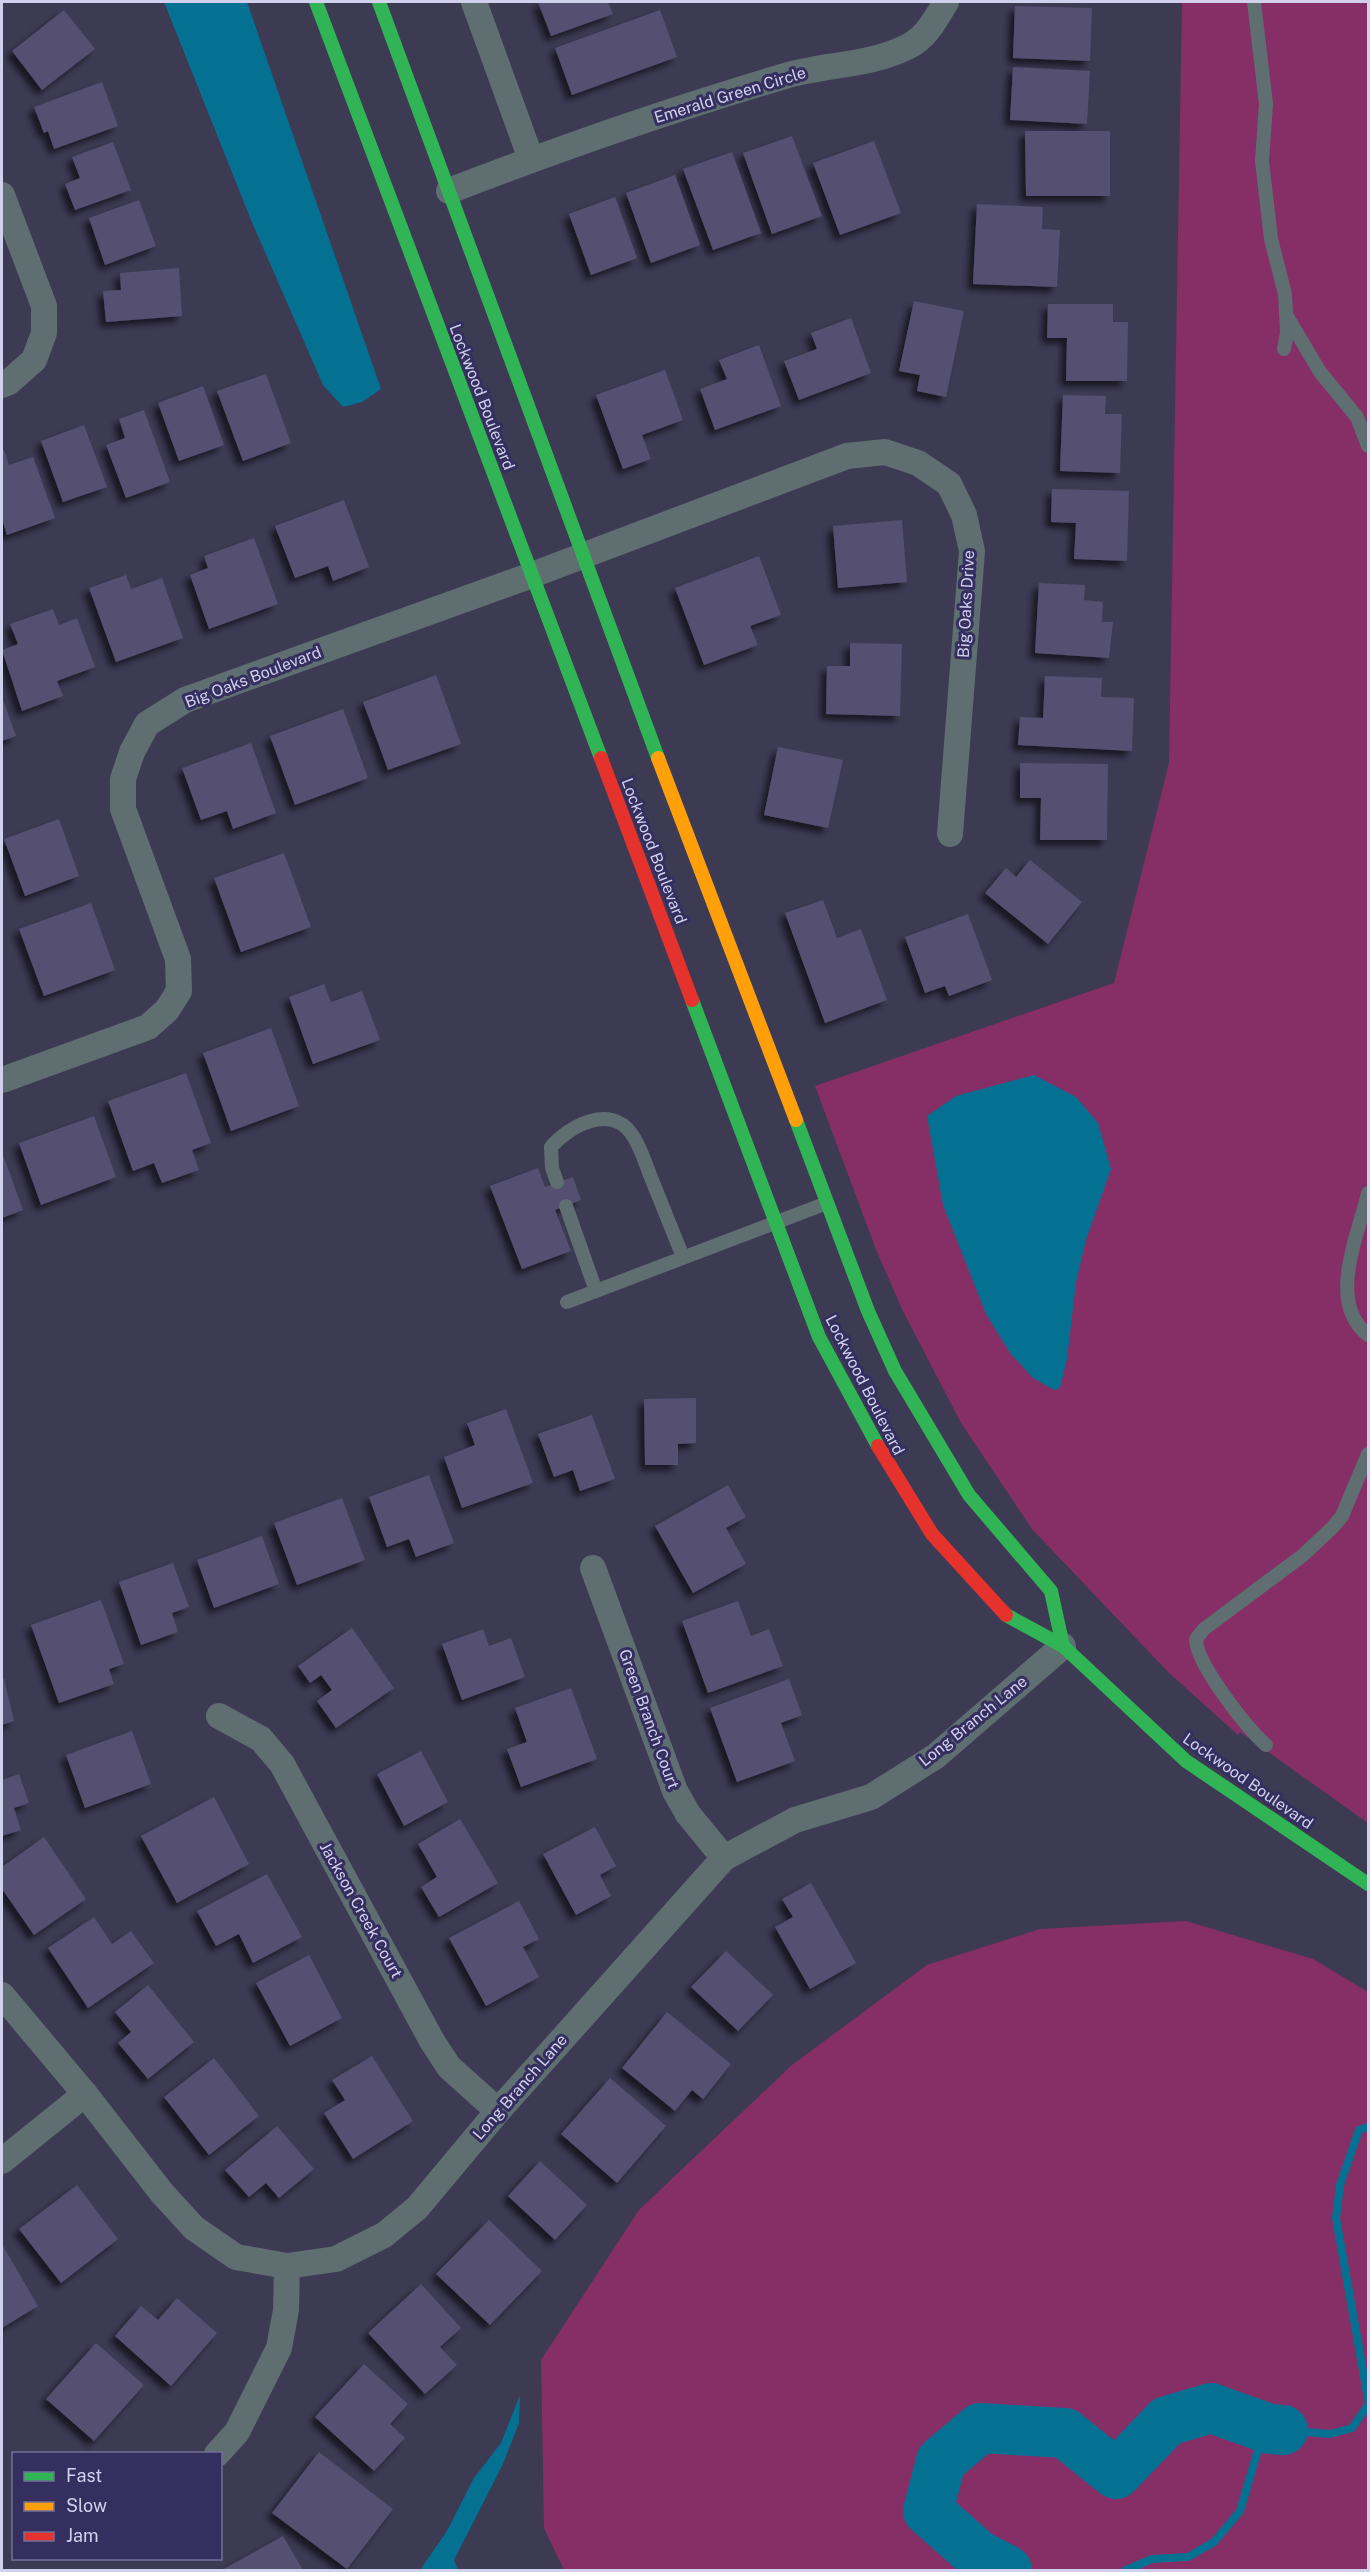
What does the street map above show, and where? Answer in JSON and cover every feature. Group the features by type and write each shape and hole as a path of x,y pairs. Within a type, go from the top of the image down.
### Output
{"main road":[{"name":"Lockwood Boulevard","path":"316,2 819,1338 891,1471 932,1534 1009,1618 1063,1646 1186,1761 1368,1884"},
{"name":"Lockwood Boulevard","path":"379,2 582,556 868,1311 895,1371 969,1495 1051,1591 1063,1646"}],"street":[{"path":"474,2 531,159"},
{"name":"Emerald Green Circle","path":"449,191 531,159 787,75 889,55 911,45 929,29 946,2"},
{"path":"2,195 44,306 44,333 34,360 9,382 2,385"},
{"name":"Big Oaks Drive","path":"582,556 847,456 885,452 918,463 949,484 964,515 972,551 950,834"},
{"name":"Big Oaks Boulevard","path":"2,1080 148,1027 167,1010 179,991 178,959 123,808 123,779 132,752 147,724 185,700 582,556"},
{"name":"Green Branch Court","path":"594,1568 675,1791 688,1814 724,1858"},
{"name":"Long Branch Lane","path":"2,1995 85,2094 162,2193 194,2228 236,2256 287,2266 336,2259 384,2235 417,2208 498,2111 724,1858 795,1820 872,1797 936,1756 1063,1646"},
{"name":"Jackson Creek Court","path":"219,1716 261,1739 282,1764 432,2041 449,2067 498,2111"},
{"path":"2,2162 85,2094"},
{"path":"219,2452 237,2432 279,2348 286,2310 287,2266"}],"lane":[{"path":"1254,2 1266,104 1262,149 1264,184 1271,239 1283,284 1287,333 1284,350"},
{"path":"1286,313 1320,372 1357,417 1368,446"},
{"path":"557,1182 552,1168 551,1147 563,1134 587,1121 609,1120 622,1125 631,1133 642,1156 683,1257"},
{"path":"1368,1193 1350,1253 1347,1272 1353,1315 1361,1330 1368,1335"},
{"path":"567,1302 826,1203"},
{"path":"566,1206 596,1291"},
{"path":"1266,1745 1238,1715 1204,1663 1197,1649 1196,1639 1204,1629 1302,1556 1332,1528 1342,1516 1368,1454"}],"shaded area":[{"path":"1182,2 1368,2 1368,1823 1240,1732 1238,1735 1168,1672 1032,1529 961,1423 903,1311 877,1252 815,1086 1114,983 1169,763"},
{"path":"1186,1921 1313,1959 1368,1992 1368,2570 564,2570 544,2528 541,2360 639,2210 792,2065 927,1965 1040,1929"}],"water":[{"path":"164,2 247,2 381,389 362,402 343,407 323,385 251,220"},
{"path":"1034,1075 1076,1097 1098,1123 1111,1169 1086,1240 1076,1282 1067,1359 1060,1388 1054,1390 1033,1378 1010,1353 986,1314 943,1205 927,1116 956,1096"},
{"path":"520,2395 519,2423 503,2464 454,2560 458,2570 420,2570 447,2531 474,2478 501,2443"}],"building":[{"path":"538,2 608,2 613,14 551,36"},
{"path":"1015,6 1092,8 1090,61 1013,58"},
{"path":"64,10 95,49 42,90 12,51"},
{"path":"660,10 677,57 572,95 555,48"},
{"path":"1013,67 1090,71 1087,124 1010,120"},
{"path":"102,82 118,126 54,149 48,131 44,133 34,107"},
{"path":"1025,131 1110,131 1110,196 1026,196"},
{"path":"792,136 822,216 772,234 743,153"},
{"path":"874,141 901,213 840,235 813,163"},
{"path":"113,142 131,190 75,210 65,184 80,178 72,157"},
{"path":"732,152 761,233 713,250 683,169"},
{"path":"675,175 700,245 651,263 626,193"},
{"path":"615,197 637,258 591,275 569,214"},
{"path":"139,200 156,246 105,265 89,218"},
{"path":"977,204 1043,207 1042,229 1060,230 1057,287 973,284"},
{"path":"179,268 182,316 106,322 103,291 121,290 120,273"},
{"path":"914,301 964,311 946,397 917,391 920,375 899,371"},
{"path":"1048,304 1113,304 1113,322 1128,322 1127,381 1066,381 1067,338 1047,338"},
{"path":"851,318 871,373 799,400 784,361 817,349 811,333"},
{"path":"759,345 781,406 715,430 700,389 727,379 719,360"},
{"path":"665,370 683,420 642,435 651,459 623,469 596,395"},
{"path":"266,374 291,443 243,461 217,391"},
{"path":"203,386 224,445 179,461 158,403"},
{"path":"1063,395 1106,396 1105,414 1122,414 1120,473 1060,471"},
{"path":"144,410 170,482 126,498 106,445 125,438 119,419"},
{"path":"84,425 107,487 63,502 41,441"},
{"path":"4,450 9,465 33,457 55,518 7,535 2,519 2,451"},
{"path":"1052,489 1129,491 1127,561 1074,559 1076,523 1051,522"},
{"path":"344,500 369,567 333,581 328,566 295,578 275,526"},
{"path":"902,520 907,582 838,588 833,526"},
{"path":"254,538 278,604 209,629 190,575 208,568 204,556"},
{"path":"759,556 781,615 750,626 758,645 704,665 675,588"},
{"path":"126,575 131,589 162,578 183,638 116,662 89,588"},
{"path":"1039,583 1085,585 1084,600 1103,602 1102,622 1113,622 1109,658 1035,653"},
{"path":"53,609 59,625 77,618 95,667 57,681 63,696 22,711 2,650 18,644 10,624"},
{"path":"850,643 902,644 900,716 826,714 827,666 850,666"},
{"path":"436,675 461,744 388,770 363,702"},
{"path":"1045,676 1102,678 1101,697 1134,698 1132,751 1018,745 1020,717 1043,718"},
{"path":"2,697 16,736 2,741"},
{"path":"343,709 368,778 295,805 270,736"},
{"path":"251,743 276,813 233,829 227,811 201,820 182,768"},
{"path":"778,747 843,760 828,828 764,815"},
{"path":"1020,763 1108,764 1107,840 1040,840 1041,798 1020,798"},
{"path":"59,819 79,876 25,896 4,839"},
{"path":"284,853 311,927 241,952 214,878"},
{"path":"1030,860 1082,902 1048,944 985,893 1006,868 1016,877"},
{"path":"823,900 837,938 861,929 887,1000 825,1023 785,913"},
{"path":"91,903 115,970 44,996 19,929"},
{"path":"968,914 992,980 949,996 945,986 925,993 905,937"},
{"path":"324,984 331,1002 362,991 380,1040 313,1064 289,997"},
{"path":"271,1028 299,1106 231,1131 203,1053"},
{"path":"186,1073 211,1143 192,1150 199,1170 162,1183 154,1163 133,1171 108,1101"},
{"path":"94,1116 116,1177 41,1205 19,1143"},
{"path":"2,1152 23,1210 2,1218"},
{"path":"538,1168 545,1187 573,1177 581,1200 555,1210 571,1251 522,1269 490,1186"},
{"path":"696,1398 696,1443 678,1444 678,1465 645,1465 644,1399"},
{"path":"506,1409 533,1483 462,1508 444,1457 475,1445 467,1423"},
{"path":"592,1415 615,1479 580,1491 573,1470 554,1477 538,1434"},
{"path":"429,1475 454,1543 416,1557 409,1539 387,1547 369,1497"},
{"path":"728,1485 746,1517 726,1528 746,1564 693,1593 655,1526"},
{"path":"342,1498 365,1560 297,1585 274,1523"},
{"path":"262,1536 279,1584 214,1608 197,1560"},
{"path":"173,1563 189,1607 172,1613 178,1632 141,1645 119,1582"},
{"path":"101,1600 124,1664 109,1669 114,1684 59,1703 31,1625"},
{"path":"738,1601 751,1636 769,1629 783,1666 708,1693 682,1621"},
{"path":"352,1628 394,1688 336,1728 317,1701 332,1690 321,1675 310,1683 298,1666"},
{"path":"483,1629 489,1646 511,1638 525,1677 462,1700 442,1644"},
{"path":"2,1679 4,1679 14,1721 2,1725"},
{"path":"789,1679 802,1715 781,1723 795,1761 737,1782 710,1708"},
{"path":"571,1688 597,1759 521,1787 507,1749 527,1742 515,1708"},
{"path":"132,1731 151,1784 85,1808 66,1755"},
{"path":"421,1751 448,1802 404,1826 377,1774"},
{"path":"19,1774 29,1803 14,1808 21,1830 2,1836 2,1780"},
{"path":"214,1797 249,1864 177,1903 141,1836"},
{"path":"460,1819 498,1883 439,1917 421,1887 437,1877 418,1844"},
{"path":"595,1827 616,1866 600,1875 611,1896 576,1915 543,1854"},
{"path":"44,1837 86,1899 34,1935 2,1889 2,1867"},
{"path":"267,1874 302,1937 253,1963 239,1934 216,1946 197,1911"},
{"path":"811,1883 856,1963 810,1989 775,1927 793,1917 782,1899"},
{"path":"519,1901 539,1939 523,1947 539,1977 486,2006 449,1938"},
{"path":"94,1917 112,1944 131,1931 154,1963 88,2008 48,1948"},
{"path":"726,1951 773,1995 738,2031 691,1987"},
{"path":"309,1955 342,2018 290,2046 256,1983"},
{"path":"148,1985 194,2042 148,2079 118,2043 131,2032 115,2012"},
{"path":"667,2012 731,2064 703,2099 692,2090 675,2111 622,2068"},
{"path":"372,2056 413,2121 353,2159 324,2113 345,2100 332,2080"},
{"path":"214,2058 259,2116 209,2155 164,2097"},
{"path":"610,2078 666,2126 617,2183 561,2134"},
{"path":"277,2126 314,2169 279,2198 266,2183 249,2197 225,2170"},
{"path":"540,2161 587,2205 555,2240 508,2196"},
{"path":"77,2185 118,2239 61,2283 19,2229"},
{"path":"489,2220 542,2271 490,2325 436,2274"},
{"path":"2,2247 38,2306 2,2328"},
{"path":"421,2284 461,2328 440,2347 457,2365 425,2394 368,2333"},
{"path":"177,2298 217,2333 171,2386 115,2336 141,2306 158,2320"},
{"path":"96,2343 144,2385 94,2441 46,2399"},
{"path":"364,2364 408,2404 390,2424 405,2438 374,2471 315,2417"},
{"path":"319,2452 393,2509 347,2569 272,2513"},
{"path":"283,2536 303,2570 222,2570"}],"waterway":[{"path":"1368,2127 1359,2130 1340,2185 1336,2218 1368,2399"},
{"path":"1126,2570 1152,2559 1188,2557 1214,2542 1240,2511 1260,2443 1270,2429 1330,2434 1352,2428 1368,2405"},
{"path":"1007,2570 978,2555 928,2511 941,2461 980,2428 1065,2433 1116,2474 1167,2421 1211,2408 1270,2429 1283,2430"}],"traffic: fast":[{"path":"316,2 601,758"},
{"path":"379,2 658,758"},
{"path":"692,1000 819,1337 878,1446"},
{"path":"796,1120 868,1311 895,1371 969,1495 1051,1591 1063,1646"},
{"path":"1006,1615 1063,1646 1186,1761 1368,1884"}],"traffic: slow":[{"path":"658,758 796,1120"}],"traffic: jam":[{"path":"601,758 692,1000"},
{"path":"878,1446 932,1534 1006,1615"}]}
